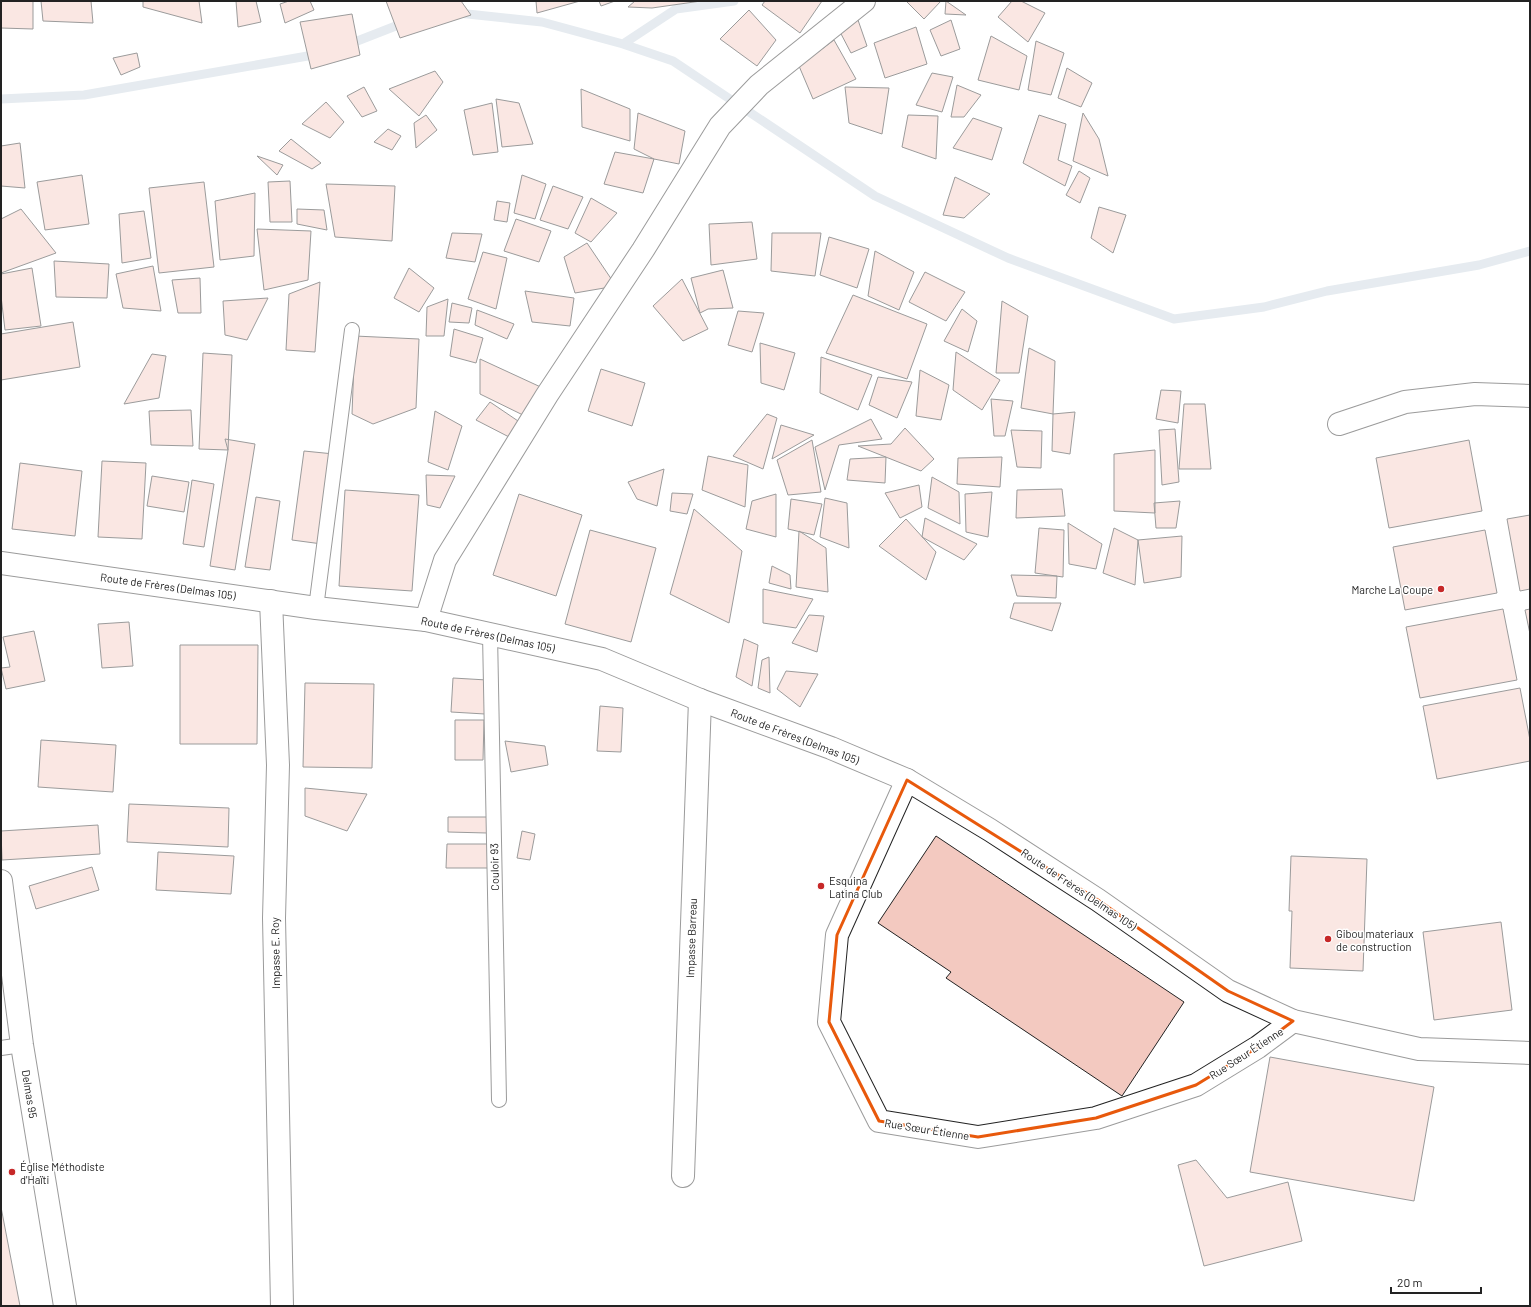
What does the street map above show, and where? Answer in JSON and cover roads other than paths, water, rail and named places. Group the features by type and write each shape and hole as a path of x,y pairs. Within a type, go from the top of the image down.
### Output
{"street":[{"path":"426,620 445,560 540,406 643,250 720,126 758,86 864,1"},
{"path":"1339,424 1405,402 1475,394 1530,396"},
{"name":"Route de Frères (Delmas 105)","path":"1,563 316,608 426,620 602,659 700,700 831,748 907,780 990,830 1098,900 1228,991 1293,1021 1419,1049 1530,1053"},
{"name":"Impasse E. Roy","path":"271,601 278,765 274,918 282,1306"},
{"name":"Impasse Barreau","path":"683,1176 700,700"},
{"name":"Rue Sœur Étienne","path":"907,780 837,935 829,1022 879,1121 978,1137 1096,1118 1196,1085 1258,1047 1293,1021"},
{"name":"Delmas 95","path":"1,881 22,1045 65,1306"}],"lane":[{"path":"316,608 352,330"},
{"name":"Couloir 93","path":"490,634 499,1100"},
{"path":"1,1048 22,1045"}],"waterway":[{"path":"623,44 676,9 734,1"},
{"path":"458,13 542,22 623,44 673,61 875,196 1008,258 1174,319 1264,307 1327,291 1479,265 1530,251"},
{"path":"347,45 406,22"},
{"path":"1,99 84,95 319,54"}],"place":[{"name":"Marche La Coupe","path":"1441,589"},
{"name":"Esquina Latina Club","path":"821,886"},
{"name":"Gibou materiaux de construction","path":"1328,939"},
{"name":"Église Méthodiste d'Haïti","path":"12,1172"}]}
